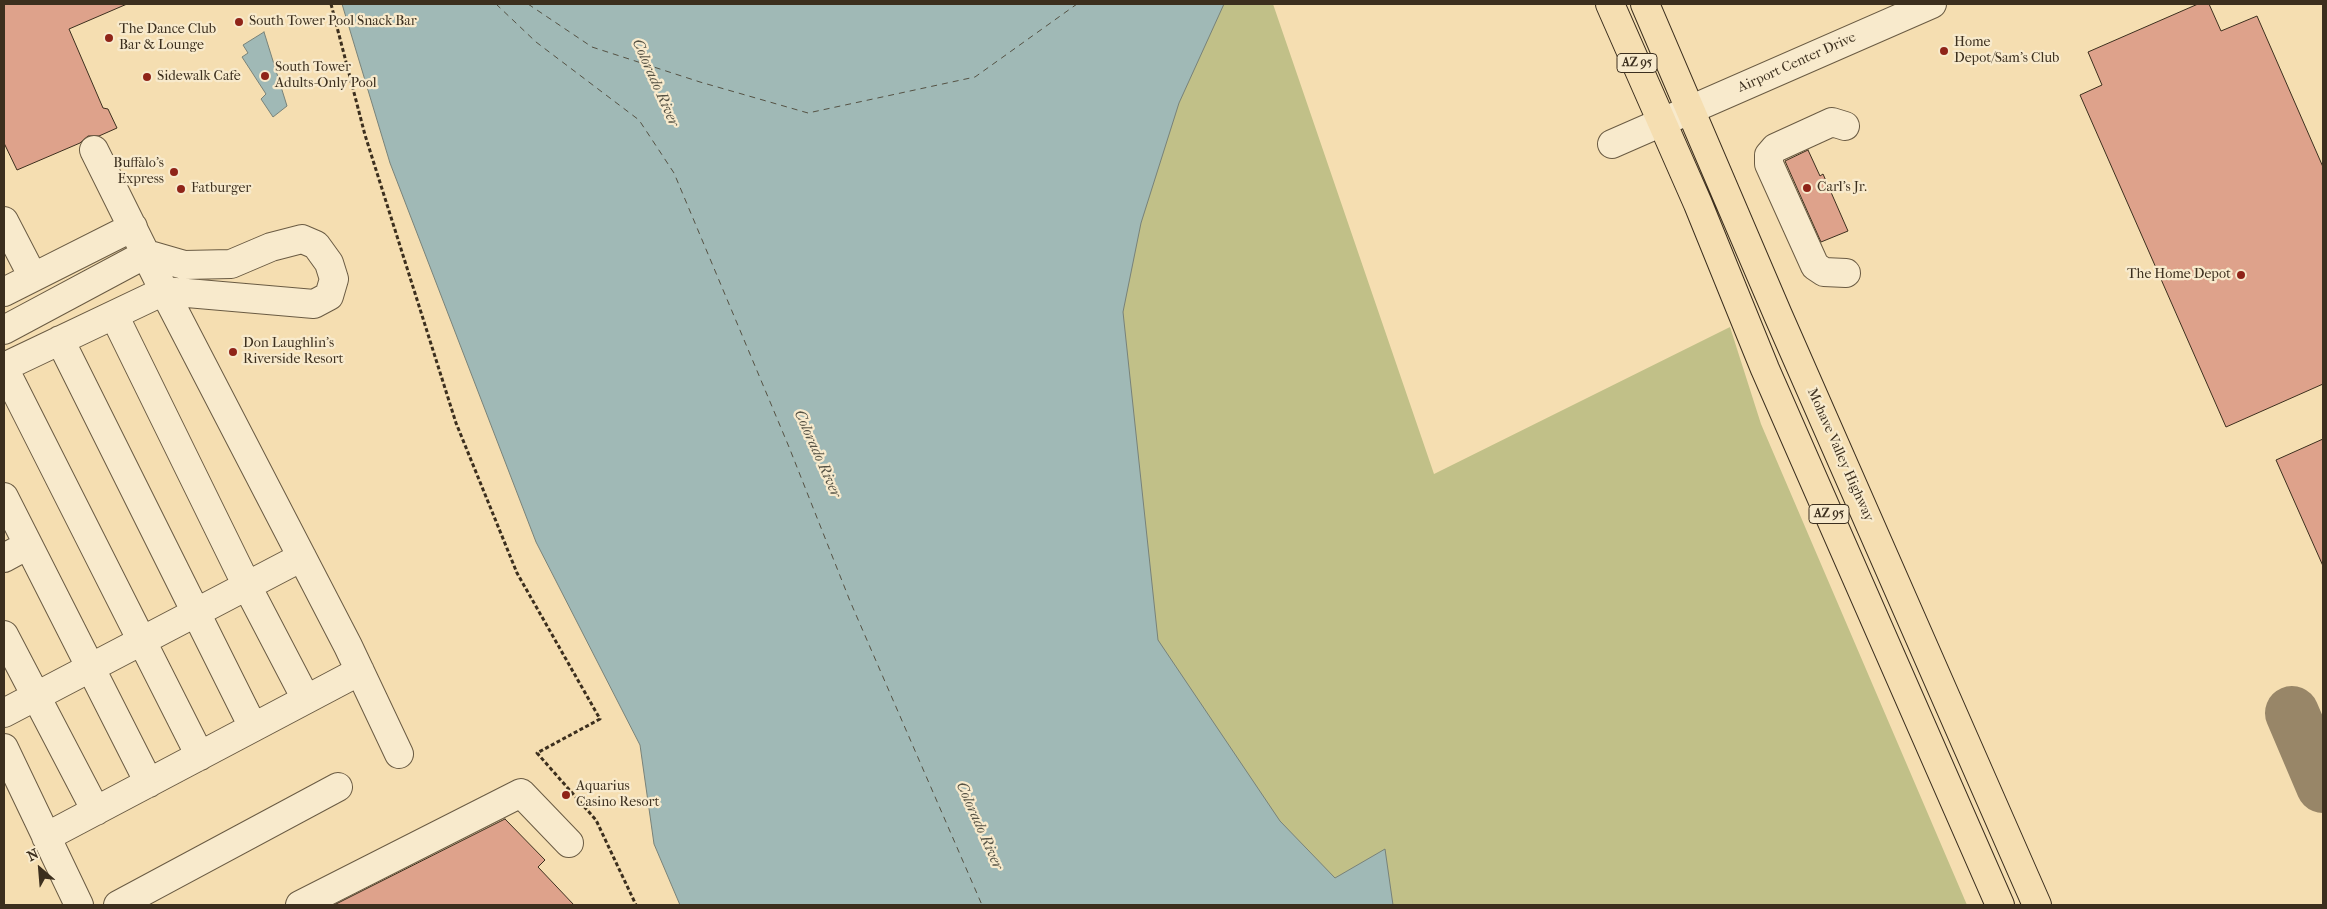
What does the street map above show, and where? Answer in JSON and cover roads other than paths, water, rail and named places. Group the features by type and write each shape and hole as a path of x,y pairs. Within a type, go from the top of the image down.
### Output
{"highway":[{"name":"AZ 95","path":"1610,4 1663,121 1765,369 2000,905"},
{"name":"Mohave Valley Highway","path":"1645,4 1778,314 2037,905"}],"street":[{"name":"Airport Center Drive","path":"1612,144 1932,4"},
{"path":"1845,126 1832,122 1775,148 1769,155 1769,164 1815,266 1824,272 1846,273"},
{"path":"94,150 164,291 360,671 399,754"},
{"path":"4,221 33,277"},
{"path":"4,292 132,227"},
{"path":"4,330 146,254 184,266 231,264 272,246 302,239 316,245 329,263 334,279 330,296 314,304 164,291 4,368 200,756"},
{"path":"114,315 247,586 306,699"},
{"path":"60,340 253,727"},
{"path":"4,497 149,783"},
{"path":"4,558 28,545"},
{"path":"4,713 302,557"},
{"path":"4,635 96,811"},
{"path":"46,837 360,671"},
{"path":"4,748 79,905"},
{"path":"118,905 338,787"},
{"path":"300,905 521,792 569,843"}],"water":[{"name":"Colorado River","path":"342,4 1224,4 1179,103 1141,223 1123,312 1158,640 1280,821 1335,878 1385,849 1393,905 680,905 654,844 640,745 536,542 390,163"},
{"name":"South Tower Adults-Only Pool","path":"264,32 287,106 273,117 261,99 266,94 242,57 248,53 243,45"}],"place":[{"name":"South Tower Pool Snack Bar","path":"239,22"},
{"name":"The Dance Club Bar & Lounge","path":"109,38"},
{"name":"Home Depot/Sam's Club","path":"1944,51"},
{"name":"South Tower Adults-Only Pool","path":"265,76"},
{"name":"Sidewalk Cafe","path":"147,77"},
{"name":"Buffalo's Express","path":"174,172"},
{"name":"Carl's Jr.","path":"1807,188"},
{"name":"Fatburger","path":"181,189"},
{"name":"The Home Depot","path":"2241,275"},
{"name":"Don Laughlin's Riverside Resort","path":"233,352"},
{"name":"Aquarius Casino Resort","path":"566,795"}]}
